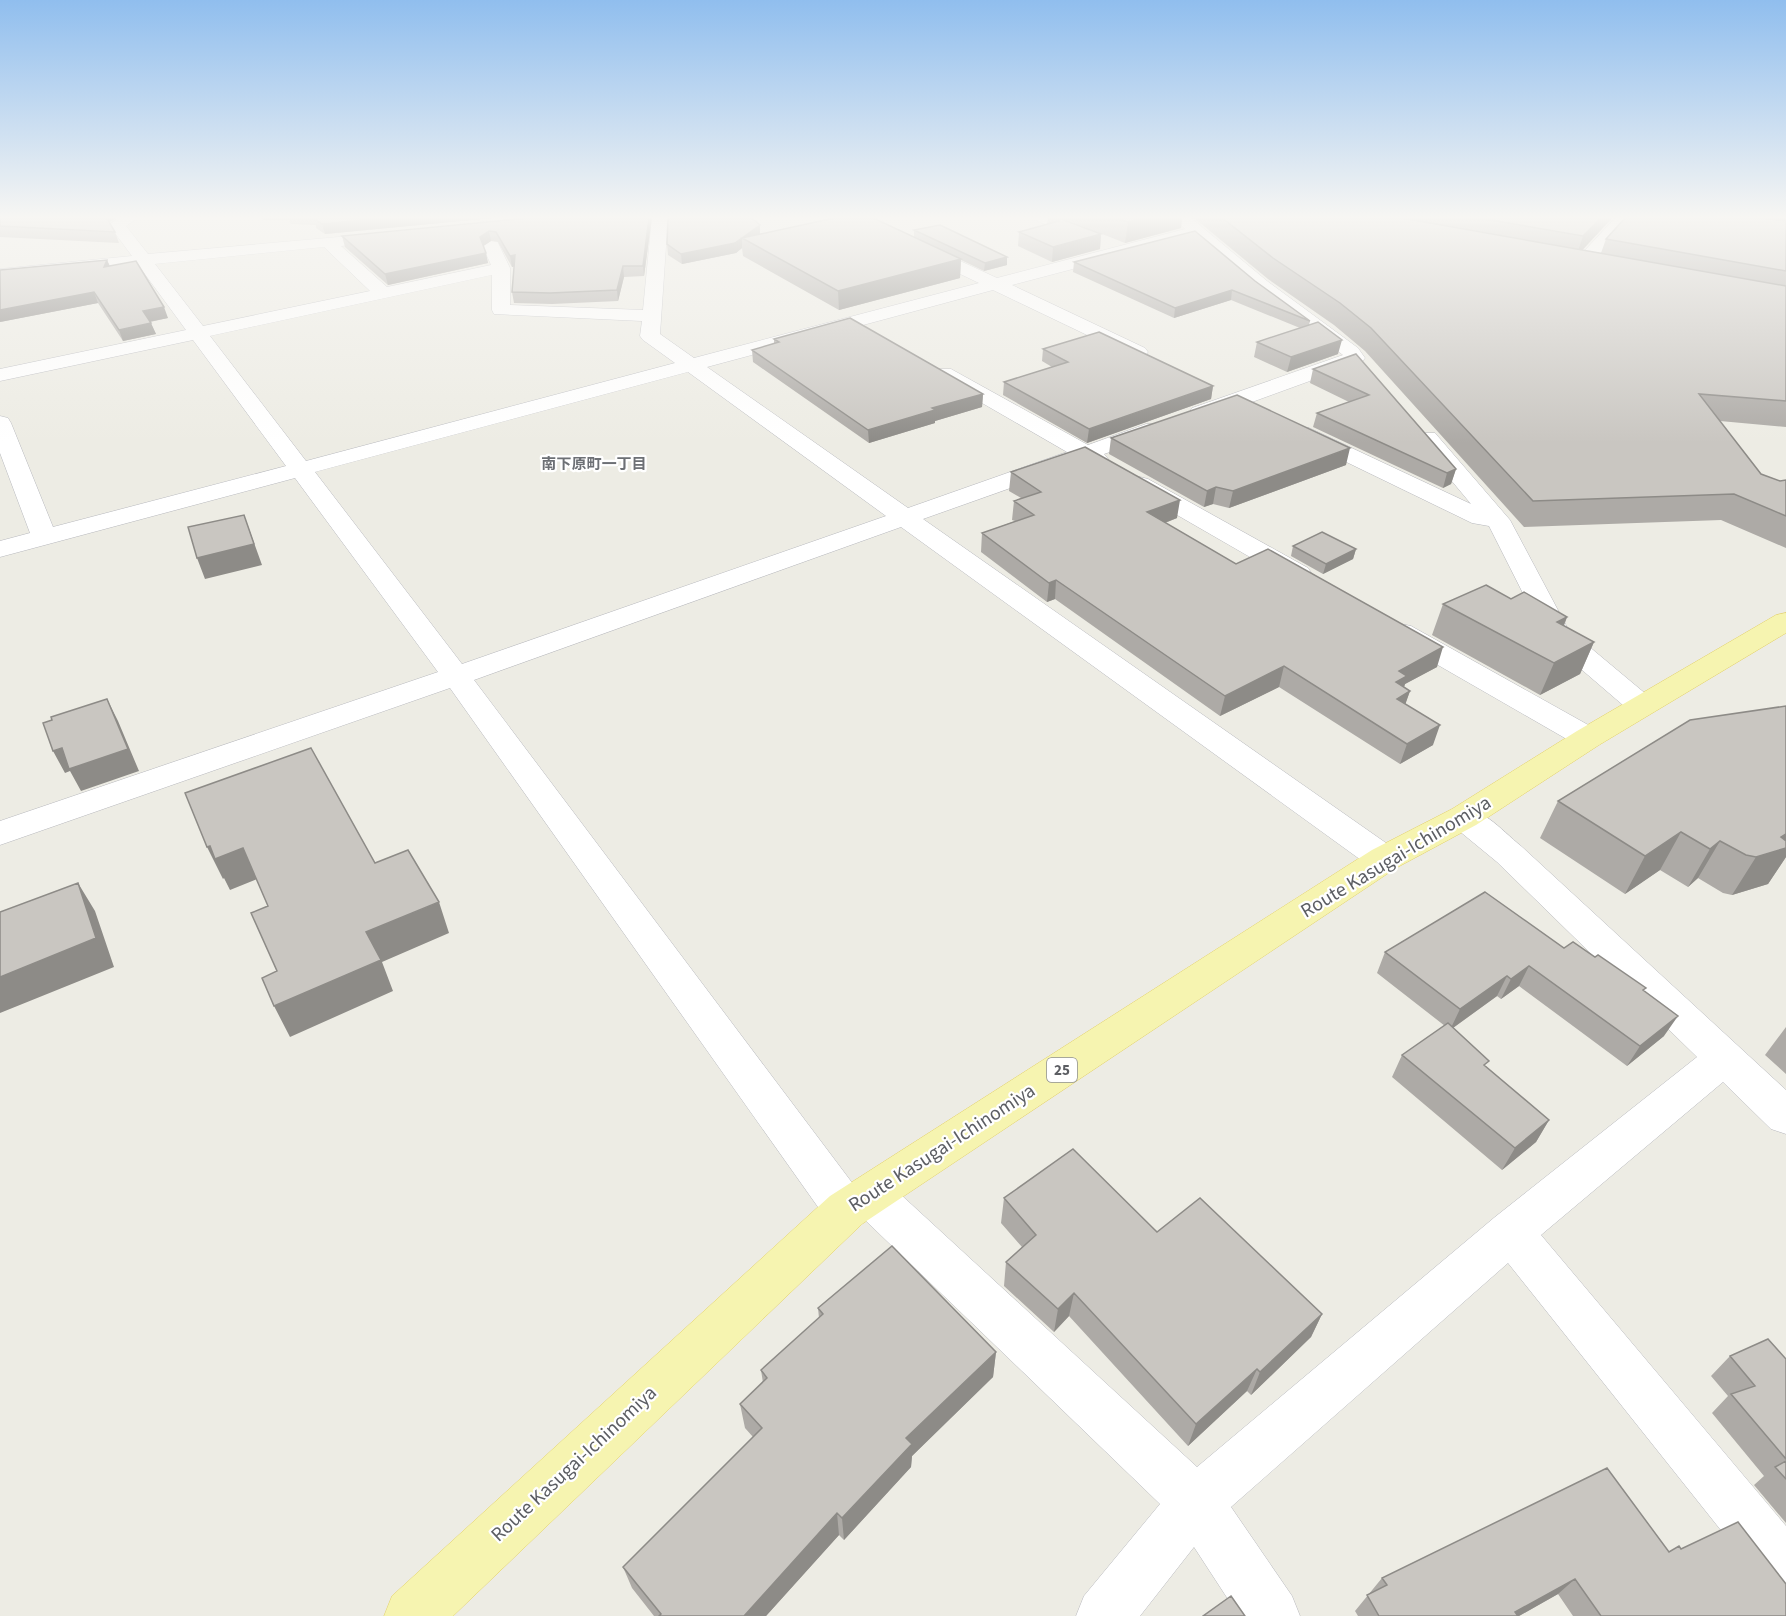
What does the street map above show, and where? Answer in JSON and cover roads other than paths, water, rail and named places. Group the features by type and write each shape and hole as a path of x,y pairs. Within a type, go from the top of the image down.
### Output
{"main road":[{"name":"Route Kasugai-Ichinomiya","path":"412,1616 858,1202 1384,859 1464,816 1588,738 1786,621"}],"street":[{"path":"168,292 456,676 858,1202 1196,1502 1272,1616"},
{"path":"501,292 501,310 651,316"},
{"path":"653,292 650,336 1384,859"},
{"path":"0,549 962,292"},
{"path":"1016,292 1153,360"},
{"path":"0,832 456,676 1236,400 1365,366 1326,331 1271,292"},
{"path":"0,375 383,293"},
{"path":"854,322 884,339"},
{"path":"924,362 1321,587"},
{"path":"1412,421 1498,520 1557,633 1642,706"},
{"path":"0,423 44,537"},
{"path":"1289,426 1481,518 1498,520"},
{"path":"1383,621 1588,738"},
{"path":"1464,816 1509,854 1786,1116"},
{"path":"1104,1616 1196,1502 1511,1232 1724,1058"},
{"path":"1511,1232 1786,1569"}],"district":[{"name":"南下原町一丁目","path":"594,464"}]}
